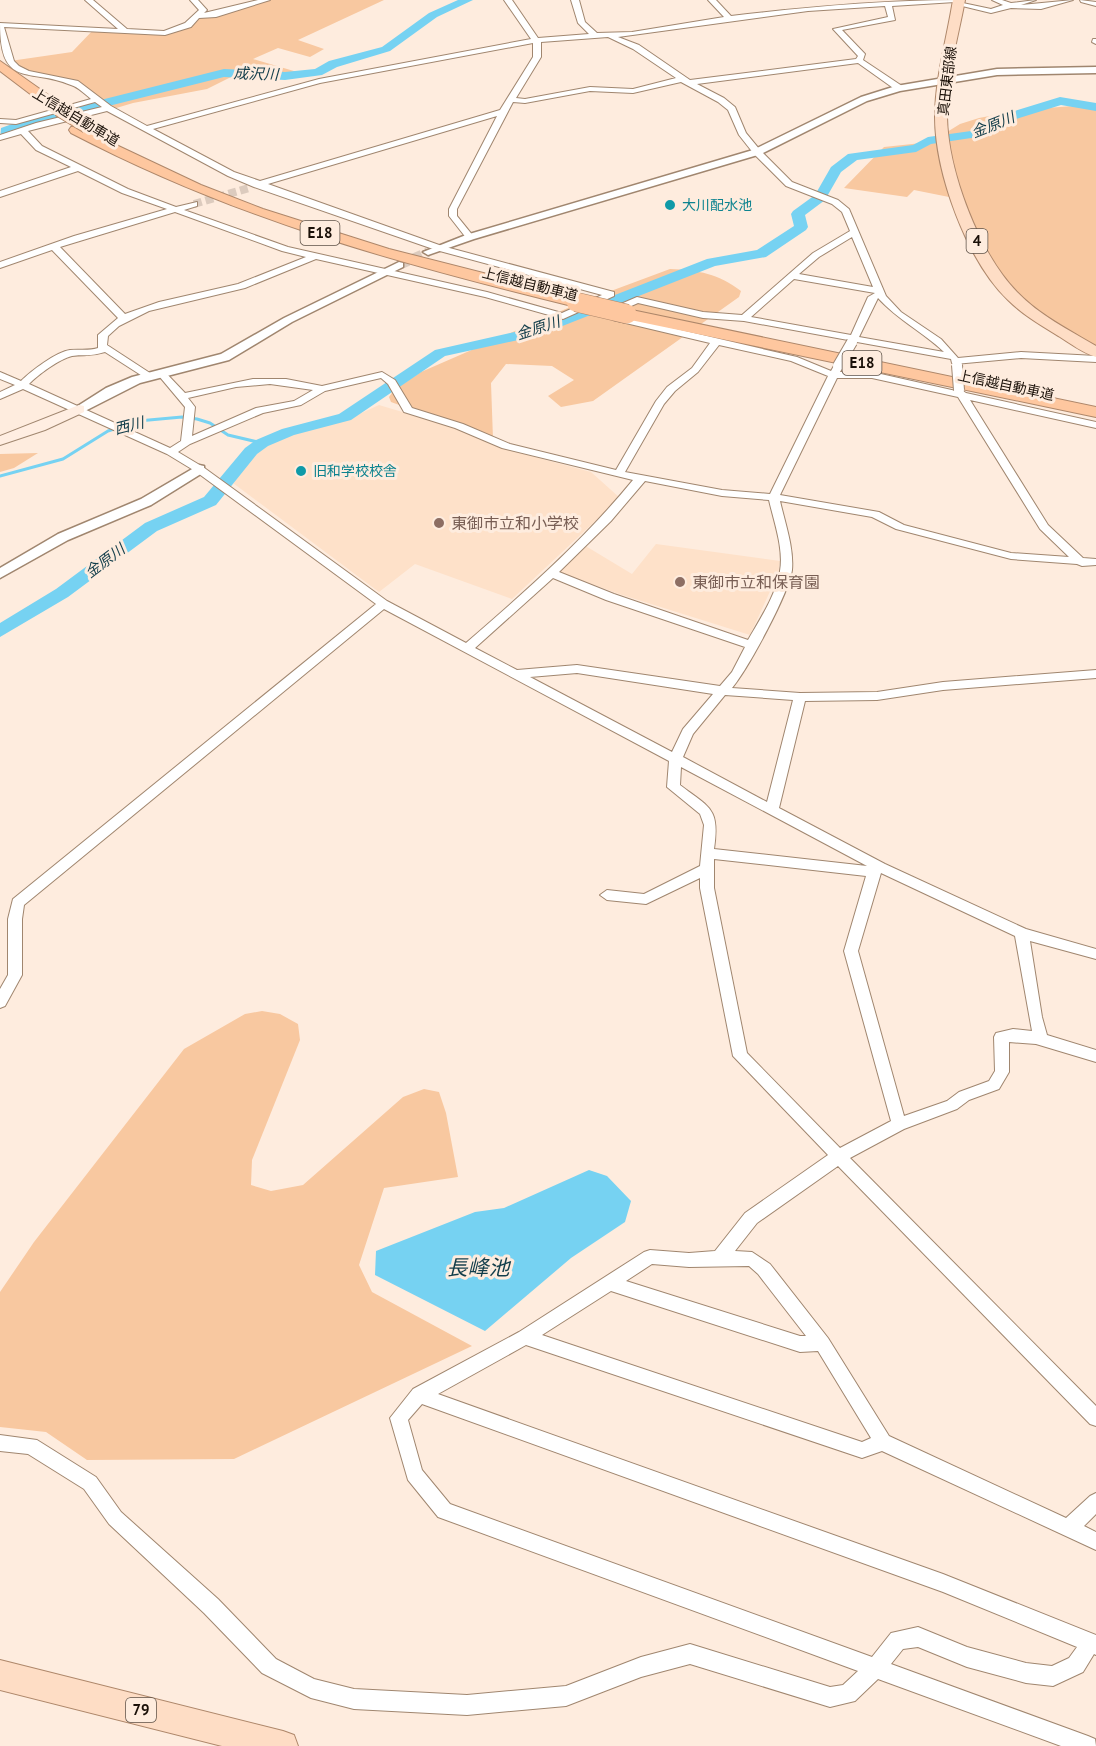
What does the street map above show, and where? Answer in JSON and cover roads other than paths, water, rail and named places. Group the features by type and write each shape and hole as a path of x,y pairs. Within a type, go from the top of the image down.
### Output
{"highway":[{"name":"上信越自動車道","path":"0,65 53,111"},
{"name":"上信越自動車道","path":"0,78 82,128 170,177 265,214 393,255 580,300 1096,412"},
{"name":"上信越自動車道","path":"630,311 1096,404"}],"main road":[{"name":"真田東部線","path":"957,1 941,118 949,169 964,213 995,276 1015,299 1096,352"},
{"path":"0,441 40,427 79,409"},
{"name":"79","path":"0,1674 283,1746"}],"street":[{"path":"89,0 125,31"},
{"path":"23,131 39,148 125,191 313,257 386,271 563,316 611,294 439,248 254,186 205,162 108,108 75,83 27,73 16,68 10,61 0,26 165,33 188,25 198,16 203,10 202,6 194,0"},
{"path":"198,16 213,15 266,0"},
{"path":"470,237 453,216 453,209 503,112 537,57 537,42 508,0"},
{"path":"575,0 582,23 594,34"},
{"path":"712,0 729,18"},
{"path":"996,0 1012,7 1041,8 1069,0"},
{"path":"608,36 729,18 888,4 957,1 991,11 1032,0"},
{"path":"1084,0 1096,4"},
{"path":"859,61 862,57 837,29 892,18 888,4"},
{"path":"145,129 308,84 379,68 514,44 594,34 608,36 636,47 685,81 721,100 732,109 742,134 789,184 835,202 846,210 880,292 897,314 938,341 955,361 960,393 1044,527 1080,562 1096,569"},
{"path":"511,100 525,101 590,89 633,91 685,81 859,61 899,87"},
{"path":"428,252 470,237 757,152 864,99 899,87 997,72 1096,70"},
{"path":"0,121 16,122 95,100"},
{"path":"0,138 108,108"},
{"path":"254,186 503,112"},
{"path":"0,194 78,168"},
{"path":"0,265 54,246 194,204"},
{"path":"744,318 816,255 854,232"},
{"path":"54,246 123,318"},
{"path":"186,442 190,407 184,396 156,376 104,349 100,340 103,334 123,318 156,305 191,300 249,284 313,257"},
{"path":"79,409 110,391 225,357 288,320 399,265"},
{"path":"793,276 880,292"},
{"path":"880,292 873,297 774,497 785,548 786,570 779,592 737,674 687,732 676,758 673,787 705,811 711,825 707,853 707,888 740,1056 1096,1418"},
{"path":"1096,359 1029,355 955,361 744,318 703,315 637,300 604,315 717,340 835,371 872,375 960,393 1096,426"},
{"path":"619,474 660,403 695,370 717,340"},
{"path":"0,396 21,386 36,372 70,353 93,354 104,349"},
{"path":"0,375 171,452 199,469 383,604 772,809 877,870 1022,933 1096,954"},
{"path":"171,452 186,442 243,416 297,403 322,389 382,375 390,378 400,391 403,405 408,410 459,426 506,446 640,479 643,477 722,493 774,497 875,514 900,527 1011,556 1096,562"},
{"path":"184,396 233,384 275,380 286,380 322,389"},
{"path":"0,574 63,537 146,502 199,469"},
{"path":"467,648 607,519 640,479"},
{"path":"551,573 610,597 753,646"},
{"path":"0,1002 15,975 15,919 18,903 35,886 383,604"},
{"path":"517,674 577,669 723,691 800,697 877,696 943,686 1096,674"},
{"path":"772,809 800,697"},
{"path":"707,853 877,870"},
{"path":"608,895 646,899 663,887 689,880 706,869"},
{"path":"877,870 851,951 899,1124"},
{"path":"1022,933 1035,1017 1041,1039"},
{"path":"720,1258 750,1218 839,1156 899,1124 952,1105 964,1096 994,1085 1002,1072 1001,1037 1015,1034 1041,1039 1072,1052 1096,1056"},
{"path":"1088,1746 444,1511 414,1474 399,1418 419,1395 525,1337 650,1257 689,1260 752,1259 764,1269 822,1343 883,1442 1096,1540"},
{"path":"609,1283 800,1344 822,1343"},
{"path":"525,1337 862,1450 883,1442"},
{"path":"0,1443 31,1446 90,1482 116,1518 212,1606 269,1666 311,1688 354,1700 467,1706 566,1696 641,1667 690,1654 830,1697 848,1694 875,1668 898,1640 918,1637 967,1657 1026,1673 1053,1676 1076,1665 1093,1644 943,1583 419,1395"},
{"path":"1068,1529 1096,1502"}],"water":[{"name":"長峰池","path":"589,1170 607,1176 631,1201 625,1222 571,1258 485,1331 375,1275 376,1251 475,1212 504,1208"}],"waterway":[{"name":"成沢川","path":"0,136 5,131 33,121 224,73 246,72 285,76 318,72 333,64 386,49 433,15 467,0"},
{"name":"金原川","path":"0,631 62,593 151,527 210,501 251,451 262,443 288,432 345,417 440,353 532,333 712,262 761,254 801,227 798,214 820,197 836,170 853,157 916,148 928,141 974,134 996,121 1060,101 1096,107"},
{"name":"西川","path":"0,476 63,459 108,431 138,421 182,417 197,419 210,423 228,435 262,443"}],"tunnel":[{"path":"194,204 249,188"},
{"path":"399,265 428,252"}],"place":[{"name":"大川配水池","path":"670,205"},
{"name":"旧和学校校舎","path":"301,471"},
{"name":"東御市立和小学校","path":"439,523"},
{"name":"東御市立和保育園","path":"680,582"}]}
